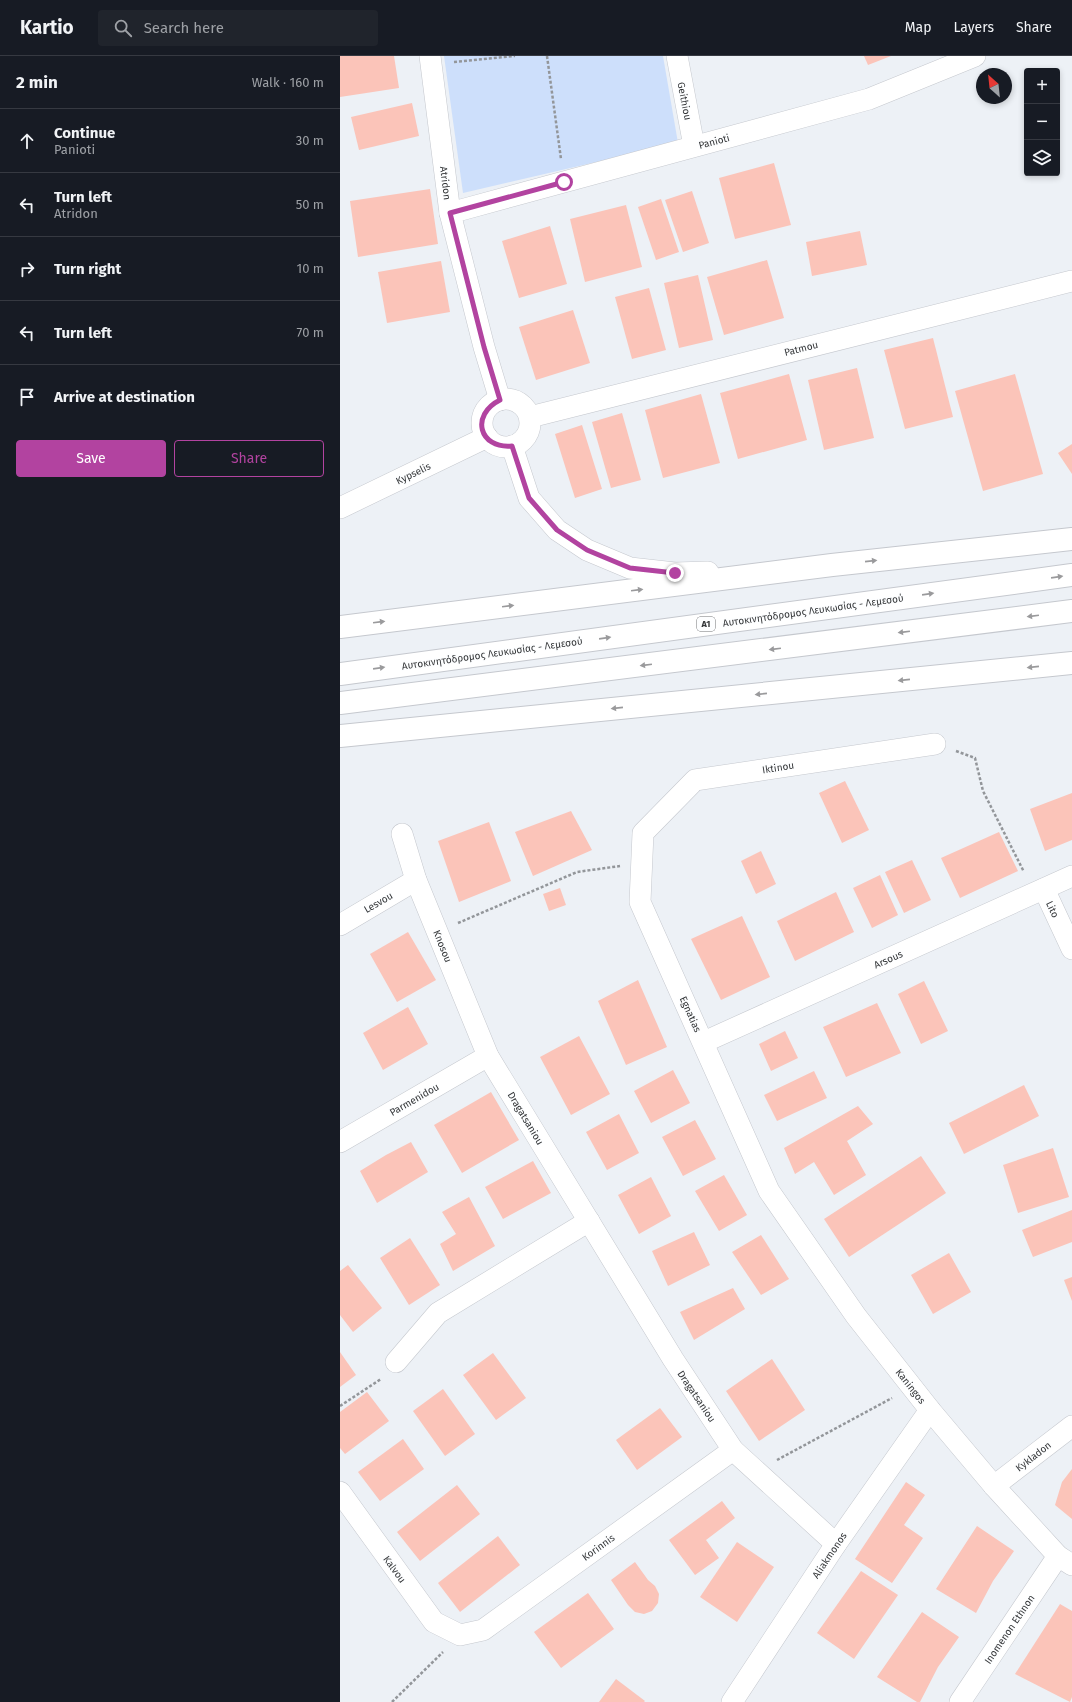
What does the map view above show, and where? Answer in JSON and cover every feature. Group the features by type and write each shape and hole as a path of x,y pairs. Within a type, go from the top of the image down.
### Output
{"highway":[{"path":"340,627 832,565 1072,540"},
{"name":"Αυτοκινητόδρομος Λευκωσίας - Λεμεσού","path":"340,674 1072,575"},
{"path":"340,703 1072,611"},
{"path":"340,736 1072,663"}],"street":[{"name":"Geithiou","path":"677,56 694,146"},
{"name":"Panioti","path":"450,213 869,99 974,56"},
{"name":"Atridon","path":"431,60 450,213 484,347 500,400"},
{"name":"Patmou","path":"530,417 1072,281"},
{"path":"509,399 518,402 526,408 530,417 530,426 527,435 521,442 512,446 503,447 494,444 482,429 485,411 492,404 500,400 509,399"},
{"name":"Kypselis","path":"340,508 487,437"},
{"path":"512,446 529,498 557,530 587,550 630,568 675,573 832,565"},
{"name":"Iktinou","path":"644,833 694,780 935,744"},
{"name":"Egnatias","path":"644,833 640,902 704,1042 769,1191"},
{"name":"Knosou","path":"402,834 416,880 488,1056"},
{"name":"Arsous","path":"704,1042 1072,876"},
{"name":"Lesvou","path":"340,925 416,880"},
{"name":"Lito","path":"1040,891 1072,949"},
{"name":"Parmenidou","path":"340,1142 488,1056"},
{"name":"Dragatsaniou","path":"488,1056 672,1359 732,1450 836,1544"},
{"name":"Kaningos","path":"769,1191 856,1316 930,1410 994,1486 1065,1561"},
{"path":"396,1362 438,1313 589,1222"},
{"name":"Aliakmonos","path":"732,1702 836,1544 930,1410"},
{"name":"Kykladon","path":"994,1486 1072,1426"},
{"name":"Korinnis","path":"460,1635 483,1630 732,1450"},
{"name":"Kalvou","path":"340,1492 434,1622 460,1635"},
{"name":"Inomenon Ethnon","path":"960,1702 1065,1561"}],"path":[{"path":"431,60 515,56"},
{"path":"547,56 564,182"},
{"path":"935,744 975,758 984,791 1040,891"},
{"path":"437,932 577,872 642,862"},
{"path":"340,1406 383,1378 396,1362"},
{"path":"756,1471 912,1387"},
{"path":"392,1702 460,1635"}],"shaded area":[{"path":"444,56 663,56 678,143 463,193"}],"building":[{"path":"340,56 394,56 399,88 340,97"},
{"path":"864,56 891,56 868,65"},
{"path":"412,103 419,136 359,150 351,117"},
{"path":"774,163 791,225 735,239 719,178"},
{"path":"430,189 438,244 358,257 350,201"},
{"path":"692,191 709,243 683,252 665,200"},
{"path":"661,199 679,252 656,260 638,207"},
{"path":"626,205 642,267 585,282 570,219"},
{"path":"550,226 567,284 519,298 502,241"},
{"path":"860,231 867,265 812,276 806,242"},
{"path":"767,260 784,318 724,335 707,277"},
{"path":"441,261 450,312 387,323 378,272"},
{"path":"698,275 713,340 679,348 664,283"},
{"path":"649,288 666,350 632,359 615,297"},
{"path":"573,310 590,363 536,380 519,327"},
{"path":"933,338 953,417 905,429 884,350"},
{"path":"857,368 874,438 824,450 808,380"},
{"path":"789,374 807,440 738,459 720,393"},
{"path":"1015,374 1043,474 983,491 955,391"},
{"path":"701,394 720,463 663,478 645,410"},
{"path":"622,413 641,480 611,488 592,422"},
{"path":"582,425 602,489 575,498 555,434"},
{"path":"1072,444 1072,474 1058,453"},
{"path":"845,781 869,830 842,843 819,793"},
{"path":"1072,793 1072,840 1045,851 1030,809"},
{"path":"571,811 592,850 533,876 515,832"},
{"path":"489,822 511,881 459,902 438,841"},
{"path":"999,832 1018,871 960,898 941,858"},
{"path":"761,851 776,884 756,894 741,861"},
{"path":"912,860 931,900 904,913 885,872"},
{"path":"880,875 898,915 872,928 853,888"},
{"path":"560,888 566,905 549,911 543,894"},
{"path":"836,892 854,932 795,961 777,921"},
{"path":"742,916 770,977 721,1000 691,939"},
{"path":"408,932 436,980 397,1002 370,954"},
{"path":"638,980 667,1047 626,1065 598,1001"},
{"path":"924,981 948,1031 921,1044 898,994"},
{"path":"877,1003 901,1053 846,1077 823,1027"},
{"path":"408,1007 428,1044 383,1070 363,1033"},
{"path":"785,1031 798,1058 771,1071 759,1044"},
{"path":"579,1036 610,1094 571,1115 540,1057"},
{"path":"673,1070 690,1103 651,1123 634,1091"},
{"path":"814,1071 827,1098 777,1121 764,1095"},
{"path":"1024,1085 1039,1116 964,1154 949,1123"},
{"path":"491,1092 519,1140 462,1173 434,1125"},
{"path":"858,1106 873,1124 847,1141 866,1175 834,1195 814,1162 795,1174 784,1148"},
{"path":"619,1114 639,1153 607,1170 586,1132"},
{"path":"695,1120 716,1159 683,1176 662,1137"},
{"path":"411,1142 428,1172 377,1203 360,1171"},
{"path":"1053,1148 1069,1197 1018,1213 1003,1165"},
{"path":"921,1156 946,1193 849,1257 824,1219"},
{"path":"533,1161 551,1193 503,1219 485,1187"},
{"path":"724,1175 747,1215 719,1231 695,1191"},
{"path":"651,1177 671,1216 639,1234 618,1195"},
{"path":"469,1197 495,1246 453,1271 440,1244 456,1234 442,1212"},
{"path":"1072,1210 1072,1242 1033,1257 1022,1230"},
{"path":"694,1232 710,1265 668,1286 652,1251"},
{"path":"761,1235 789,1279 761,1295 732,1252"},
{"path":"410,1238 440,1285 409,1305 380,1258"},
{"path":"949,1253 971,1292 933,1314 911,1275"},
{"path":"348,1265 382,1308 353,1332 340,1315 340,1271"},
{"path":"1072,1277 1072,1301 1064,1280"},
{"path":"733,1288 745,1309 694,1340 680,1312"},
{"path":"340,1352 356,1375 340,1387"},
{"path":"493,1353 526,1398 496,1420 463,1375"},
{"path":"772,1359 805,1410 759,1441 726,1391"},
{"path":"443,1389 475,1434 445,1456 413,1411"},
{"path":"367,1392 389,1421 345,1454 340,1448 340,1412"},
{"path":"660,1408 682,1437 637,1470 616,1440"},
{"path":"403,1439 424,1469 380,1501 358,1472"},
{"path":"1072,1469 1072,1519 1055,1505 1062,1482"},
{"path":"906,1482 925,1495 904,1525 923,1538 892,1583 855,1559"},
{"path":"457,1485 480,1514 420,1561 397,1532"},
{"path":"722,1501 735,1518 706,1540 719,1558 695,1575 669,1540"},
{"path":"977,1526 1014,1551 993,1581 976,1613 936,1589"},
{"path":"498,1536 520,1565 460,1612 438,1583"},
{"path":"737,1542 774,1567 737,1622 700,1597"},
{"path":"635,1562 648,1580 655,1586 659,1594 658,1603 652,1611 644,1614 635,1612 628,1605 611,1580"},
{"path":"861,1571 898,1595 854,1659 817,1633"},
{"path":"588,1593 614,1629 561,1668 534,1632"},
{"path":"1060,1604 1072,1611 1072,1697 1070,1702 1015,1674"},
{"path":"922,1612 959,1637 938,1667 920,1702 917,1702 877,1677"},
{"path":"616,1679 645,1701 599,1702"}],"route":[{"path":"564,182 450,213 484,347 500,400 492,404 485,411 482,420 482,429 494,444 503,447 512,446 529,498 557,530 587,550 630,568 675,573"}]}
